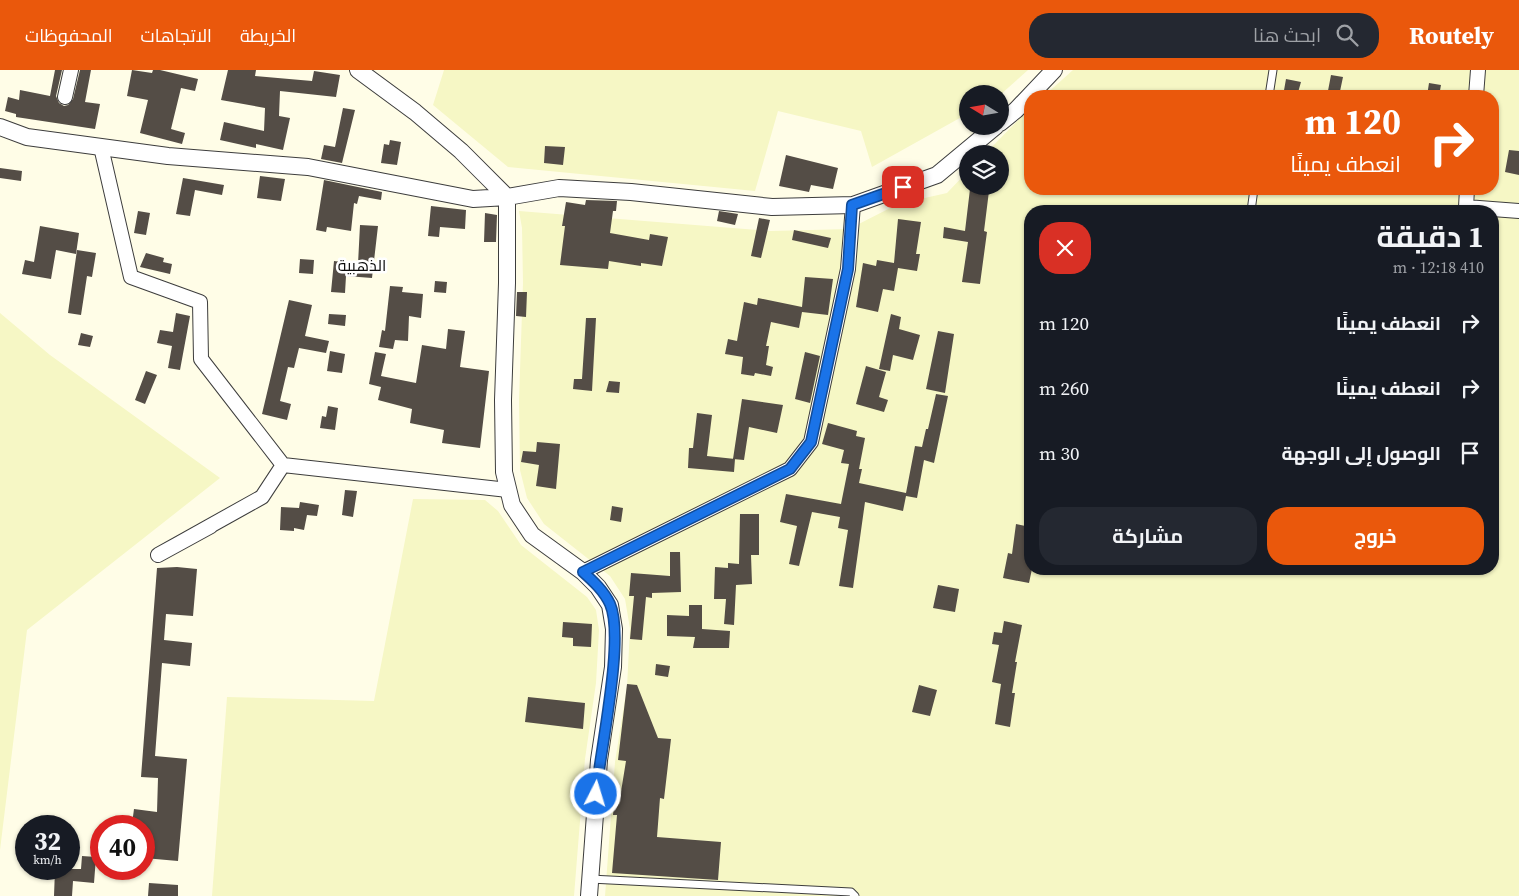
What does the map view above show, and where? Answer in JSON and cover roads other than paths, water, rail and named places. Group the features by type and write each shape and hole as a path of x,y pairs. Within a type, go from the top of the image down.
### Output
{"street":[{"path":"65,98 71,70"},
{"path":"358,70 415,112 461,150 506,197 507,283 503,400 504,472 508,490 512,505 532,535 583,572 598,587 610,605 614,630 613,667 599,760 589,896"},
{"path":"1035,90 1054,70"},
{"path":"1476,90 1478,70"},
{"path":"1009,116 1024,102"},
{"path":"0,127 27,137 168,156 308,167 473,199 506,197 559,188 630,192 772,207 852,205 937,175 985,135"},
{"path":"100,147 131,276 200,302 201,359 283,465 508,490"},
{"path":"583,572 790,469 811,442 848,269 852,205"},
{"path":"1499,209 1519,211"},
{"path":"211,526 158,555 262,497 283,465"}],"lane":[{"path":"1270,90 1273,70"},
{"path":"590,879 851,892 856,896"}],"district":[{"name":"الذهبية","path":"362,265"}]}
